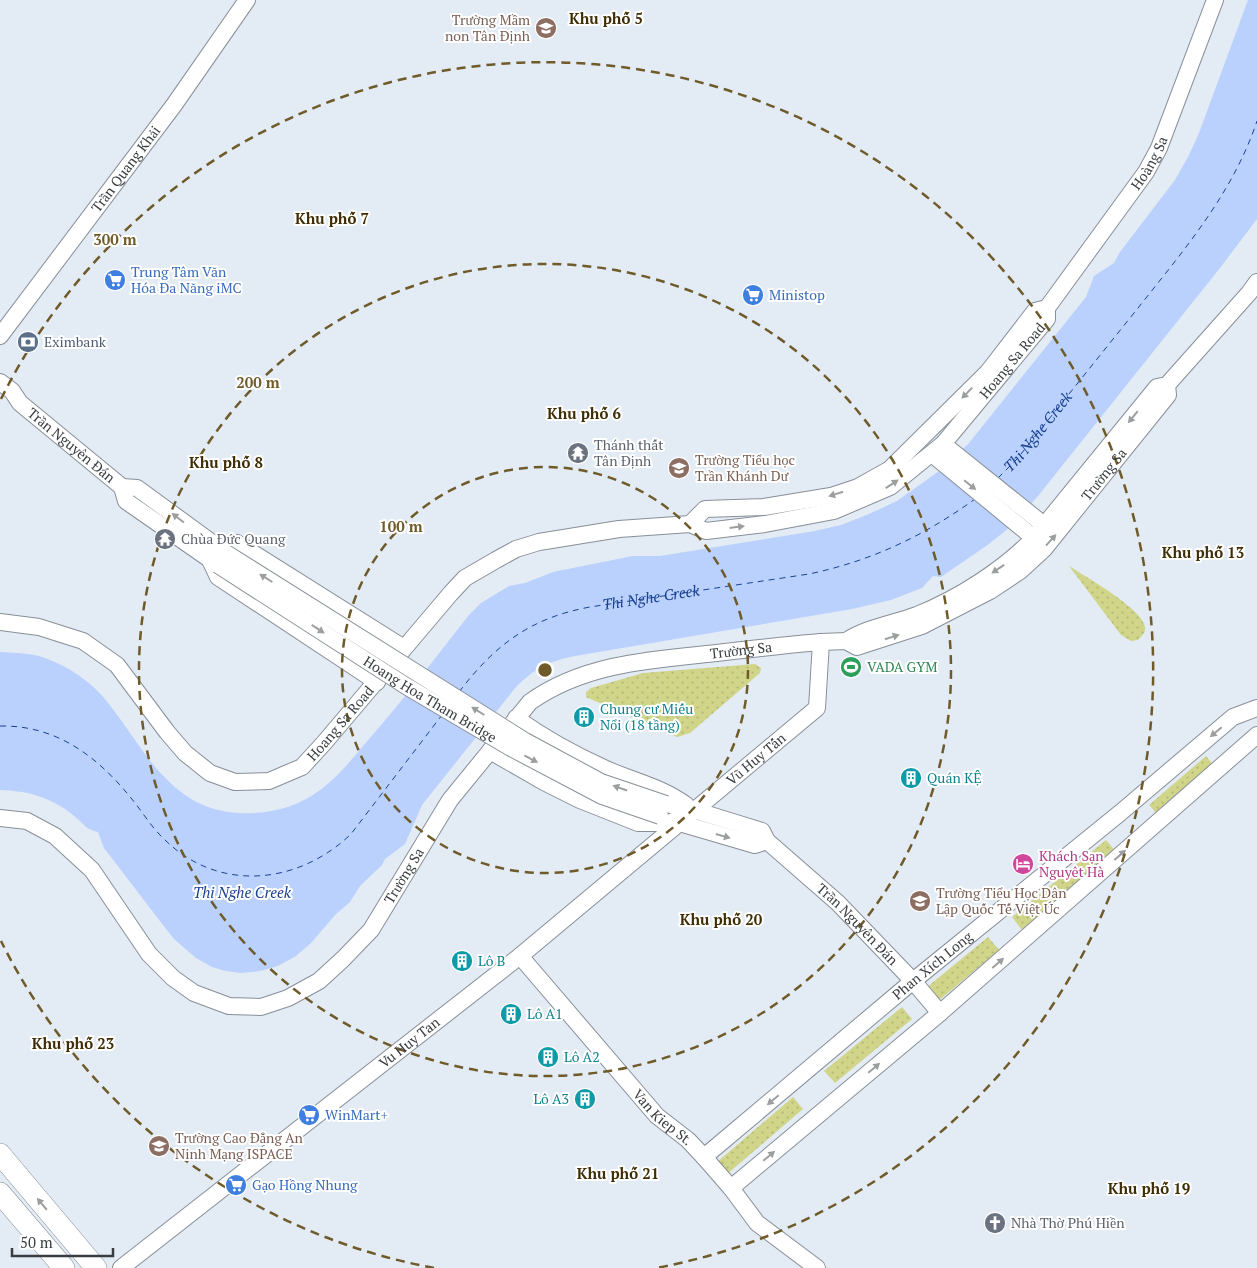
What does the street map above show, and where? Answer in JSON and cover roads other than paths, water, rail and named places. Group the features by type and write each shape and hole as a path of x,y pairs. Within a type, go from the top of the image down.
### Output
{"main road":[{"path":"0,1154 96,1268"},
{"path":"0,1193 64,1268"}],"street":[{"name":"Trần Quang Khải","path":"0,336 174,105 247,0"},
{"name":"Hoàng Sa","path":"1047,308 1146,172 1159,148 1215,0"},
{"name":"Trường Sa","path":"846,641 856,634 917,615 956,595 1018,555 1157,387 1167,384 1257,282"},
{"name":"Hoang Sa Road","path":"0,622 40,627 83,641 117,665 185,753 210,773 235,782 269,781 302,767 465,578 516,549 539,542 619,529 690,524 706,531 765,524 834,511 890,487 938,449 1046,319 1047,308 1035,311 988,372 890,469 858,487 831,496 764,507 705,509 690,524"},
{"name":"Trần Nguyên Đán","path":"0,382 12,391 20,403 122,487 126,501 218,556"},
{"name":"Trường Sa","path":"0,818 26,821 55,836 92,870 150,954 173,978 194,993 229,1006 261,1007 296,995 319,981 371,930 450,800 516,718 530,702 544,691 571,678 634,662 821,642 846,641 857,647 922,626 990,591 1020,571 1044,548 1168,395 1167,384"},
{"name":"Trần Nguyên Đán","path":"0,393 7,399 20,403"},
{"path":"938,449 1039,531"},
{"path":"377,682 218,577 218,556 237,543 404,648"},
{"name":"Hoang Hoa Tham Bridge","path":"218,556 406,686 511,748 602,796 663,810"},
{"name":"Vũ Huy Tấn","path":"694,810 817,708 821,642"},
{"name":"Phan Xích Long","path":"704,1157 913,981 1233,717 1257,708"},
{"path":"516,718 566,749 607,770 673,795 694,810"},
{"path":"732,1188 940,1013 1257,735"},
{"path":"490,751 553,787 638,823 680,823 755,845 767,842"},
{"path":"663,810 694,810"},
{"path":"663,810 680,823"},
{"name":"Trần Nguyên Đán","path":"694,810 762,831 767,842 838,903 913,981 940,1013"},
{"name":"Vu Huy Tan","path":"121,1268 520,956 694,810"},
{"name":"Van Kiep St.","path":"520,956 657,1116 688,1140 732,1188 757,1223 817,1268"}],"water":[{"name":"Thi Nghe Creek","path":"1248,0 1257,0 1257,219 1038,496 1010,527 941,577 933,576 922,588 891,600 852,609 575,656 557,660 542,667 529,675 516,687 422,805 405,844 385,859 382,865 360,886 350,902 336,914 311,943 296,956 278,966 260,971 241,973 226,971 212,967 196,958 174,939 163,925 104,848 98,832 87,827 65,809 48,799 20,792 0,790 0,652 40,656 80,676 103,696 162,775 196,802 230,812 259,813 274,811 301,802 313,795 336,776 395,709 469,615 481,603 509,586 525,583 553,572 633,556 660,556 815,531 841,525 897,501 942,469 969,443 1086,297 1094,276 1114,263 1120,252 1175,180 1199,133"}],"place":[{"name":"Trường Mầm non Tân Định","path":"546,28"},
{"name":"Trung Tâm Văn Hóa Đa Năng iMC","path":"115,280"},
{"name":"Ministop","path":"753,295"},
{"name":"Eximbank","path":"28,342"},
{"name":"Thánh thất Tân Định","path":"578,453"},
{"name":"Trường Tiểu học Trần Khánh Dư","path":"679,468"},
{"name":"Chùa Đức Quang","path":"165,539"},
{"name":"VADA GYM","path":"851,667"},
{"name":"Chung cư Miếu Nổi (18 tầng)","path":"584,717"},
{"name":"Quán KỆ","path":"911,778"},
{"name":"Khách Sạn Nguyêt Hà","path":"1023,864"},
{"name":"Trường Tiểu Học Dân Lập Quốc Tế Việt Úc","path":"920,901"},
{"name":"Lô B","path":"462,961"},
{"name":"Lô A1","path":"511,1014"},
{"name":"Lô A2","path":"548,1057"},
{"name":"Lô A3","path":"585,1099"},
{"name":"WinMart+","path":"309,1115"},
{"name":"Trường Cao Đẳng An Ninh Mạng ISPACE","path":"159,1146"},
{"name":"Gạo Hồng Nhung","path":"236,1185"},
{"name":"Nhà Thờ Phú Hiền","path":"995,1223"}],"district":[{"name":"Khu phố 5","path":"606,19"},
{"name":"Khu phố 7","path":"332,219"},
{"name":"Khu phố 6","path":"584,414"},
{"name":"Khu phố 8","path":"226,463"},
{"name":"Khu phố 13","path":"1203,553"},
{"name":"Khu phố 20","path":"721,920"},
{"name":"Khu phố 23","path":"73,1044"},
{"name":"Khu phố 21","path":"618,1174"},
{"name":"Khu phố 19","path":"1149,1189"}]}
